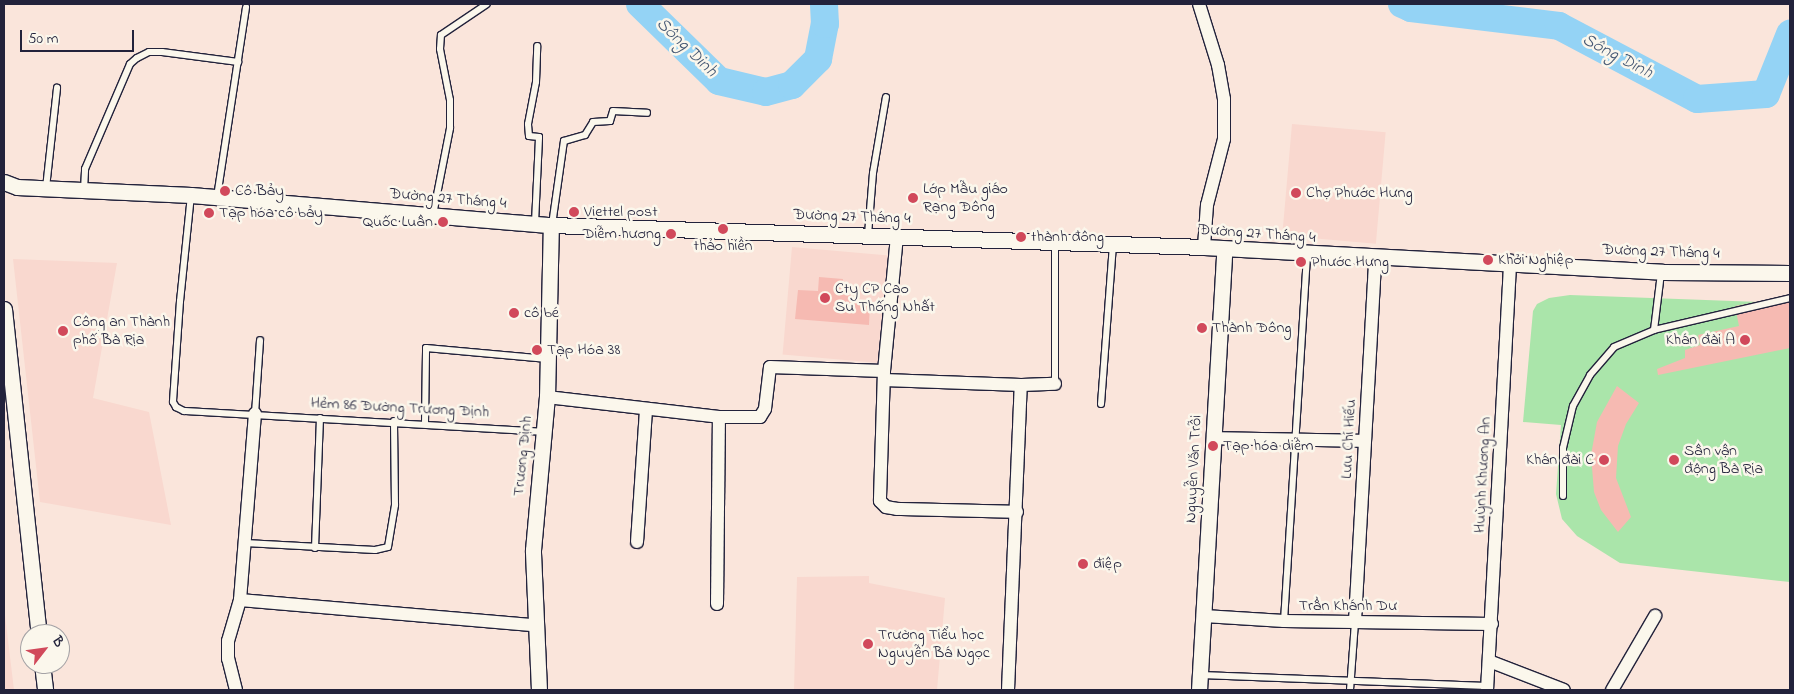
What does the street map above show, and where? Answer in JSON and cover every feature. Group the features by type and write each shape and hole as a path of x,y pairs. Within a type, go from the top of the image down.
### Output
{"street":[{"path":"1199,4 1218,65 1224,99 1224,139 1208,205 1204,247"},
{"name":"Đường 27 Tháng 4","path":"4,182 17,187 192,195 552,225 897,236 1114,246 1204,247 1307,255 1510,261 1662,272 1790,273"},
{"name":"Trương Định","path":"538,690 534,625 533,550 547,397 552,225"},
{"path":"897,236 884,376 880,501 886,507 1017,512"},
{"name":"Nguyễn Văn Trỗi","path":"1199,690 1224,250"},
{"name":"Lưu Chí Hiếu","path":"1355,621 1375,258"},
{"name":"Huỳnh Khương An","path":"1487,688 1492,624 1510,261"},
{"path":"4,309 38,624"},
{"path":"547,397 719,417 760,417 765,409 770,367 1021,385 1055,384"},
{"path":"1008,690 1021,385"},
{"path":"637,542 646,410"},
{"path":"236,690 228,659 228,641 240,600 255,414"},
{"path":"717,604 719,417"},
{"path":"1213,438 1365,441"},
{"path":"240,600 534,625"},
{"name":"Trần Khánh Dư","path":"1204,616 1284,622 1355,621 1492,624"},
{"path":"1612,690 1655,616"},
{"path":"1489,661 1564,690"},
{"path":"43,674 45,690"}],"lane":[{"path":"432,215 450,128 450,100 440,49 441,35 487,4"},
{"path":"217,197 246,7"},
{"path":"535,224 539,137 529,136 528,124 536,82 537,46"},
{"path":"84,190 85,169 130,64 137,58 148,52 162,52 238,62"},
{"path":"46,188 57,88"},
{"path":"868,235 873,173 886,97"},
{"path":"552,225 564,141 585,135 593,122 610,121 613,111 647,113"},
{"name":"Hẻm 86 Đường Trương Định","path":"192,195 173,402 184,411 425,423 543,432"},
{"path":"1055,243 1055,384"},
{"path":"1101,404 1114,246"},
{"path":"1284,622 1307,255"},
{"path":"1654,330 1662,272"},
{"path":"1563,496 1566,429 1580,390 1614,348 1654,330 1790,298"},
{"path":"255,414 260,340"},
{"path":"425,423 426,348 549,359"},
{"path":"315,548 320,418"},
{"path":"245,543 375,550 388,547 395,505 394,422"},
{"path":"1350,690 1355,621"},
{"path":"1200,675 1351,680 1487,688"}],"shaded area":[{"path":"1292,124 1386,132 1376,244 1282,236"},
{"path":"792,247 889,255 879,363 783,355"},
{"name":"Công an Thành phố Bà Rịa","path":"13,259 117,263 93,398 149,412 171,525 40,502"},
{"name":"Trường Tiểu học Nguyễn Bá Ngọc","path":"869,576 869,583 945,598 937,690 794,690 797,577"},
{"path":"4,607 14,690 4,690"}],"green space":[{"name":"Sân vận động Bà Rịa","path":"1570,295 1790,303 1790,582 1620,563 1577,536 1562,519 1556,494 1561,425 1523,422 1533,311 1537,304 1549,298"}],"building":[{"name":"Cty CP Cao Su Thống Nhất","path":"819,277 843,279 841,294 853,295 852,302 870,303 869,325 795,319 798,290 818,291"},
{"name":"Khán đài A","path":"1790,296 1790,348 1658,375 1657,369 1685,358 1685,350 1700,345 1698,335 1739,326 1735,306"},
{"name":"Khán đài C","path":"1617,386 1639,403 1626,424 1618,446 1616,478 1631,517 1618,532 1601,510 1594,492 1591,455 1597,422"}],"waterway":[{"name":"Sông Dinh","path":"640,4 719,81 766,92 792,85 818,59 825,24 824,4"},
{"name":"Sông Dinh","path":"1402,4 1411,8 1559,26 1697,99 1766,94 1790,34"}],"place":[{"name":"Cô Bảy","path":"225,191"},
{"name":"Chợ Phước Hưng","path":"1296,193"},
{"name":"Lớp Mẫu giáo Rạng Đông","path":"913,198"},
{"name":"Viettel post","path":"574,212"},
{"name":"Tạp hóa cô bảy","path":"209,213"},
{"name":"Quốc Luân","path":"443,222"},
{"name":"thảo hiền","path":"723,229"},
{"name":"Diễm hương","path":"671,234"},
{"name":"thành đông","path":"1021,237"},
{"name":"Khởi Nghiệp","path":"1488,260"},
{"name":"Phước Hưng","path":"1301,262"},
{"name":"Cty CP Cao Su Thống Nhất","path":"825,298"},
{"name":"cô bé","path":"514,313"},
{"name":"Thành Đông","path":"1202,328"},
{"name":"Công an Thành phố Bà Rịa","path":"63,331"},
{"name":"Khán đài A","path":"1745,340"},
{"name":"Tạp Hóa 38","path":"537,350"},
{"name":"Tạp hóa diễm","path":"1213,446"},
{"name":"Khán đài C","path":"1604,460"},
{"name":"Sân vận động Bà Rịa","path":"1674,460"},
{"name":"điệp","path":"1083,564"},
{"name":"Trường Tiểu học Nguyễn Bá Ngọc","path":"868,644"}]}
